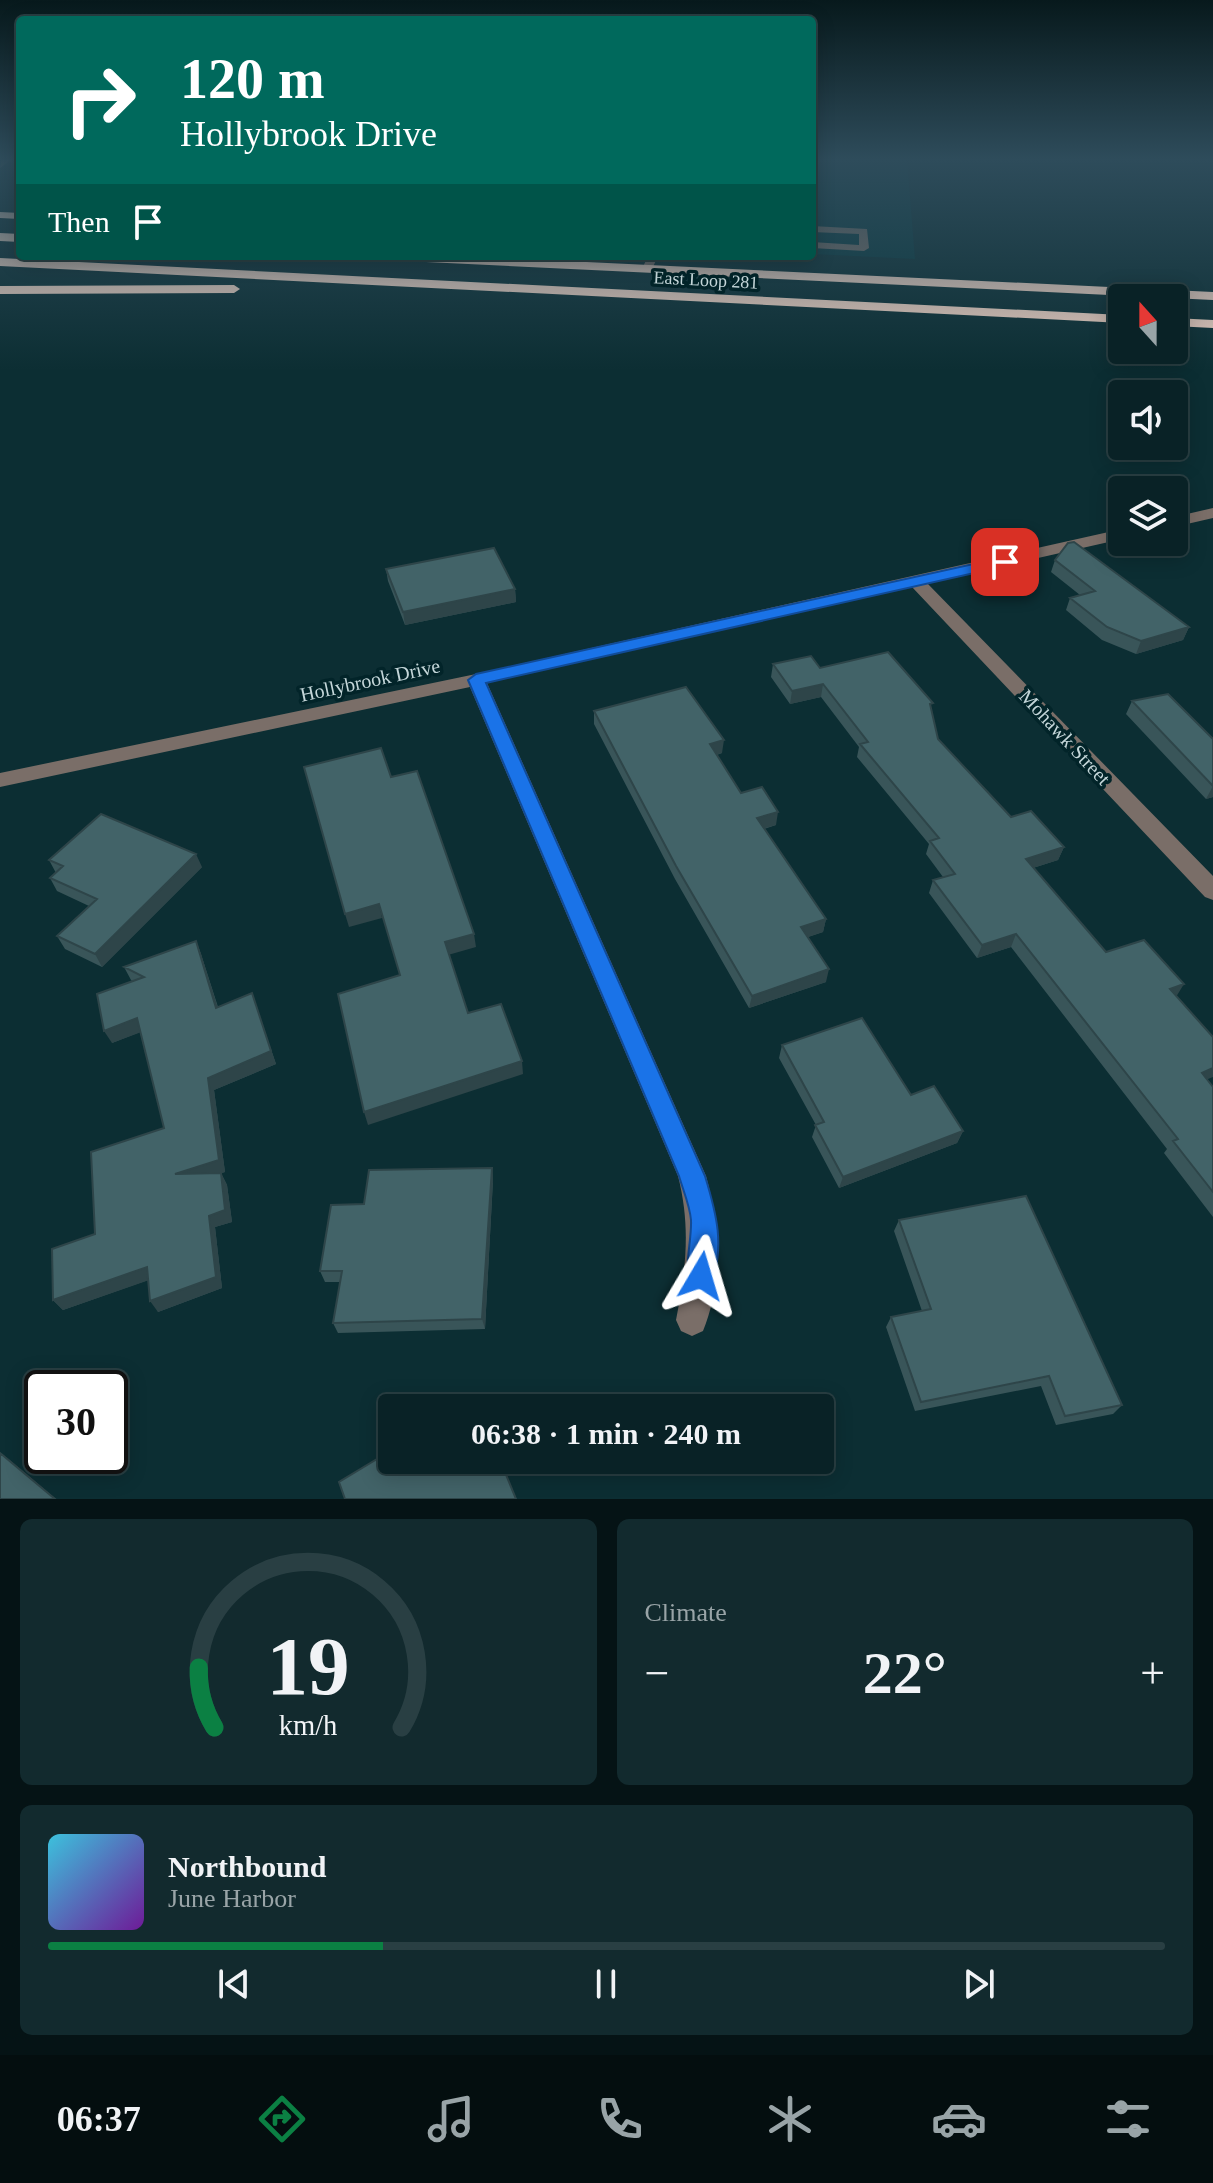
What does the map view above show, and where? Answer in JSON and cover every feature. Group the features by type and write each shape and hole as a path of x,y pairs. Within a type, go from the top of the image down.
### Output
{"highway":[{"name":"East Loop 281","path":"466,260 650,262 1213,296"},
{"path":"497,260 528,263"},
{"name":"East Loop 281","path":"0,262 1108,318"},
{"path":"0,290 522,289"},
{"path":"1188,323 1213,324"}],"street":[{"path":"816,245 864,248 864,231 837,230"},
{"path":"1188,519 1213,513"},
{"name":"Hollybrook Drive","path":"0,780 476,680 1108,537"},
{"name":"Mohawk Street","path":"917,582 1213,891"},
{"path":"476,680 692,1176 704,1217 705,1235 692,1320"}],"shaded area":[{"path":"816,230 913,230 915,259 816,254"}],"building":[{"path":"1074,542 1189,627 1141,641 1107,627 1070,598 1095,591 1055,560 1068,543"},
{"path":"494,548 515,589 403,612 386,569"},
{"path":"888,652 933,703 930,704 938,739 1011,817 1031,811 1064,847 1026,859 1106,952 1144,940 1184,984 1170,989 1213,1037 1213,1068 1202,1073 1213,1087 1213,1192 1173,1141 1178,1139 1016,934 982,945 933,880 955,874 930,841 939,838 860,744 868,742 823,684 792,691 773,664 811,656 820,668"},
{"path":"686,687 724,740 710,744 741,793 762,787 778,812 757,818 826,919 801,927 829,969 752,996 676,866 594,711"},
{"path":"1168,694 1213,739 1213,786 1132,701"},
{"path":"381,748 391,777 417,771 474,934 445,942 468,1013 501,1004 522,1061 364,1112 338,994 400,975 379,904 345,914 304,767"},
{"path":"101,814 196,854 95,954 57,936 97,899 50,878 63,866 49,860"},
{"path":"196,941 216,1008 252,993 271,1051 208,1078 219,1160 175,1174 221,1173 225,1210 209,1216 216,1277 150,1301 147,1267 53,1300 52,1249 95,1234 91,1152 164,1128 137,1018 104,1031 97,994 144,977 124,967"},
{"path":"862,1018 911,1095 934,1086 963,1131 843,1177 815,1125 824,1122 782,1045"},
{"path":"492,1168 482,1319 333,1323 342,1271 320,1271 331,1205 364,1204 369,1170"},
{"path":"1026,1196 1122,1405 1065,1416 1049,1376 921,1402 891,1317 931,1309 899,1220"},
{"path":"0,1453 55,1499 0,1499"},
{"path":"378,1458 378,1474 506,1474 516,1499 345,1499 339,1482"}],"route":[{"path":"701,1276 705,1253 704,1217 692,1176 476,680 1005,562"}]}
